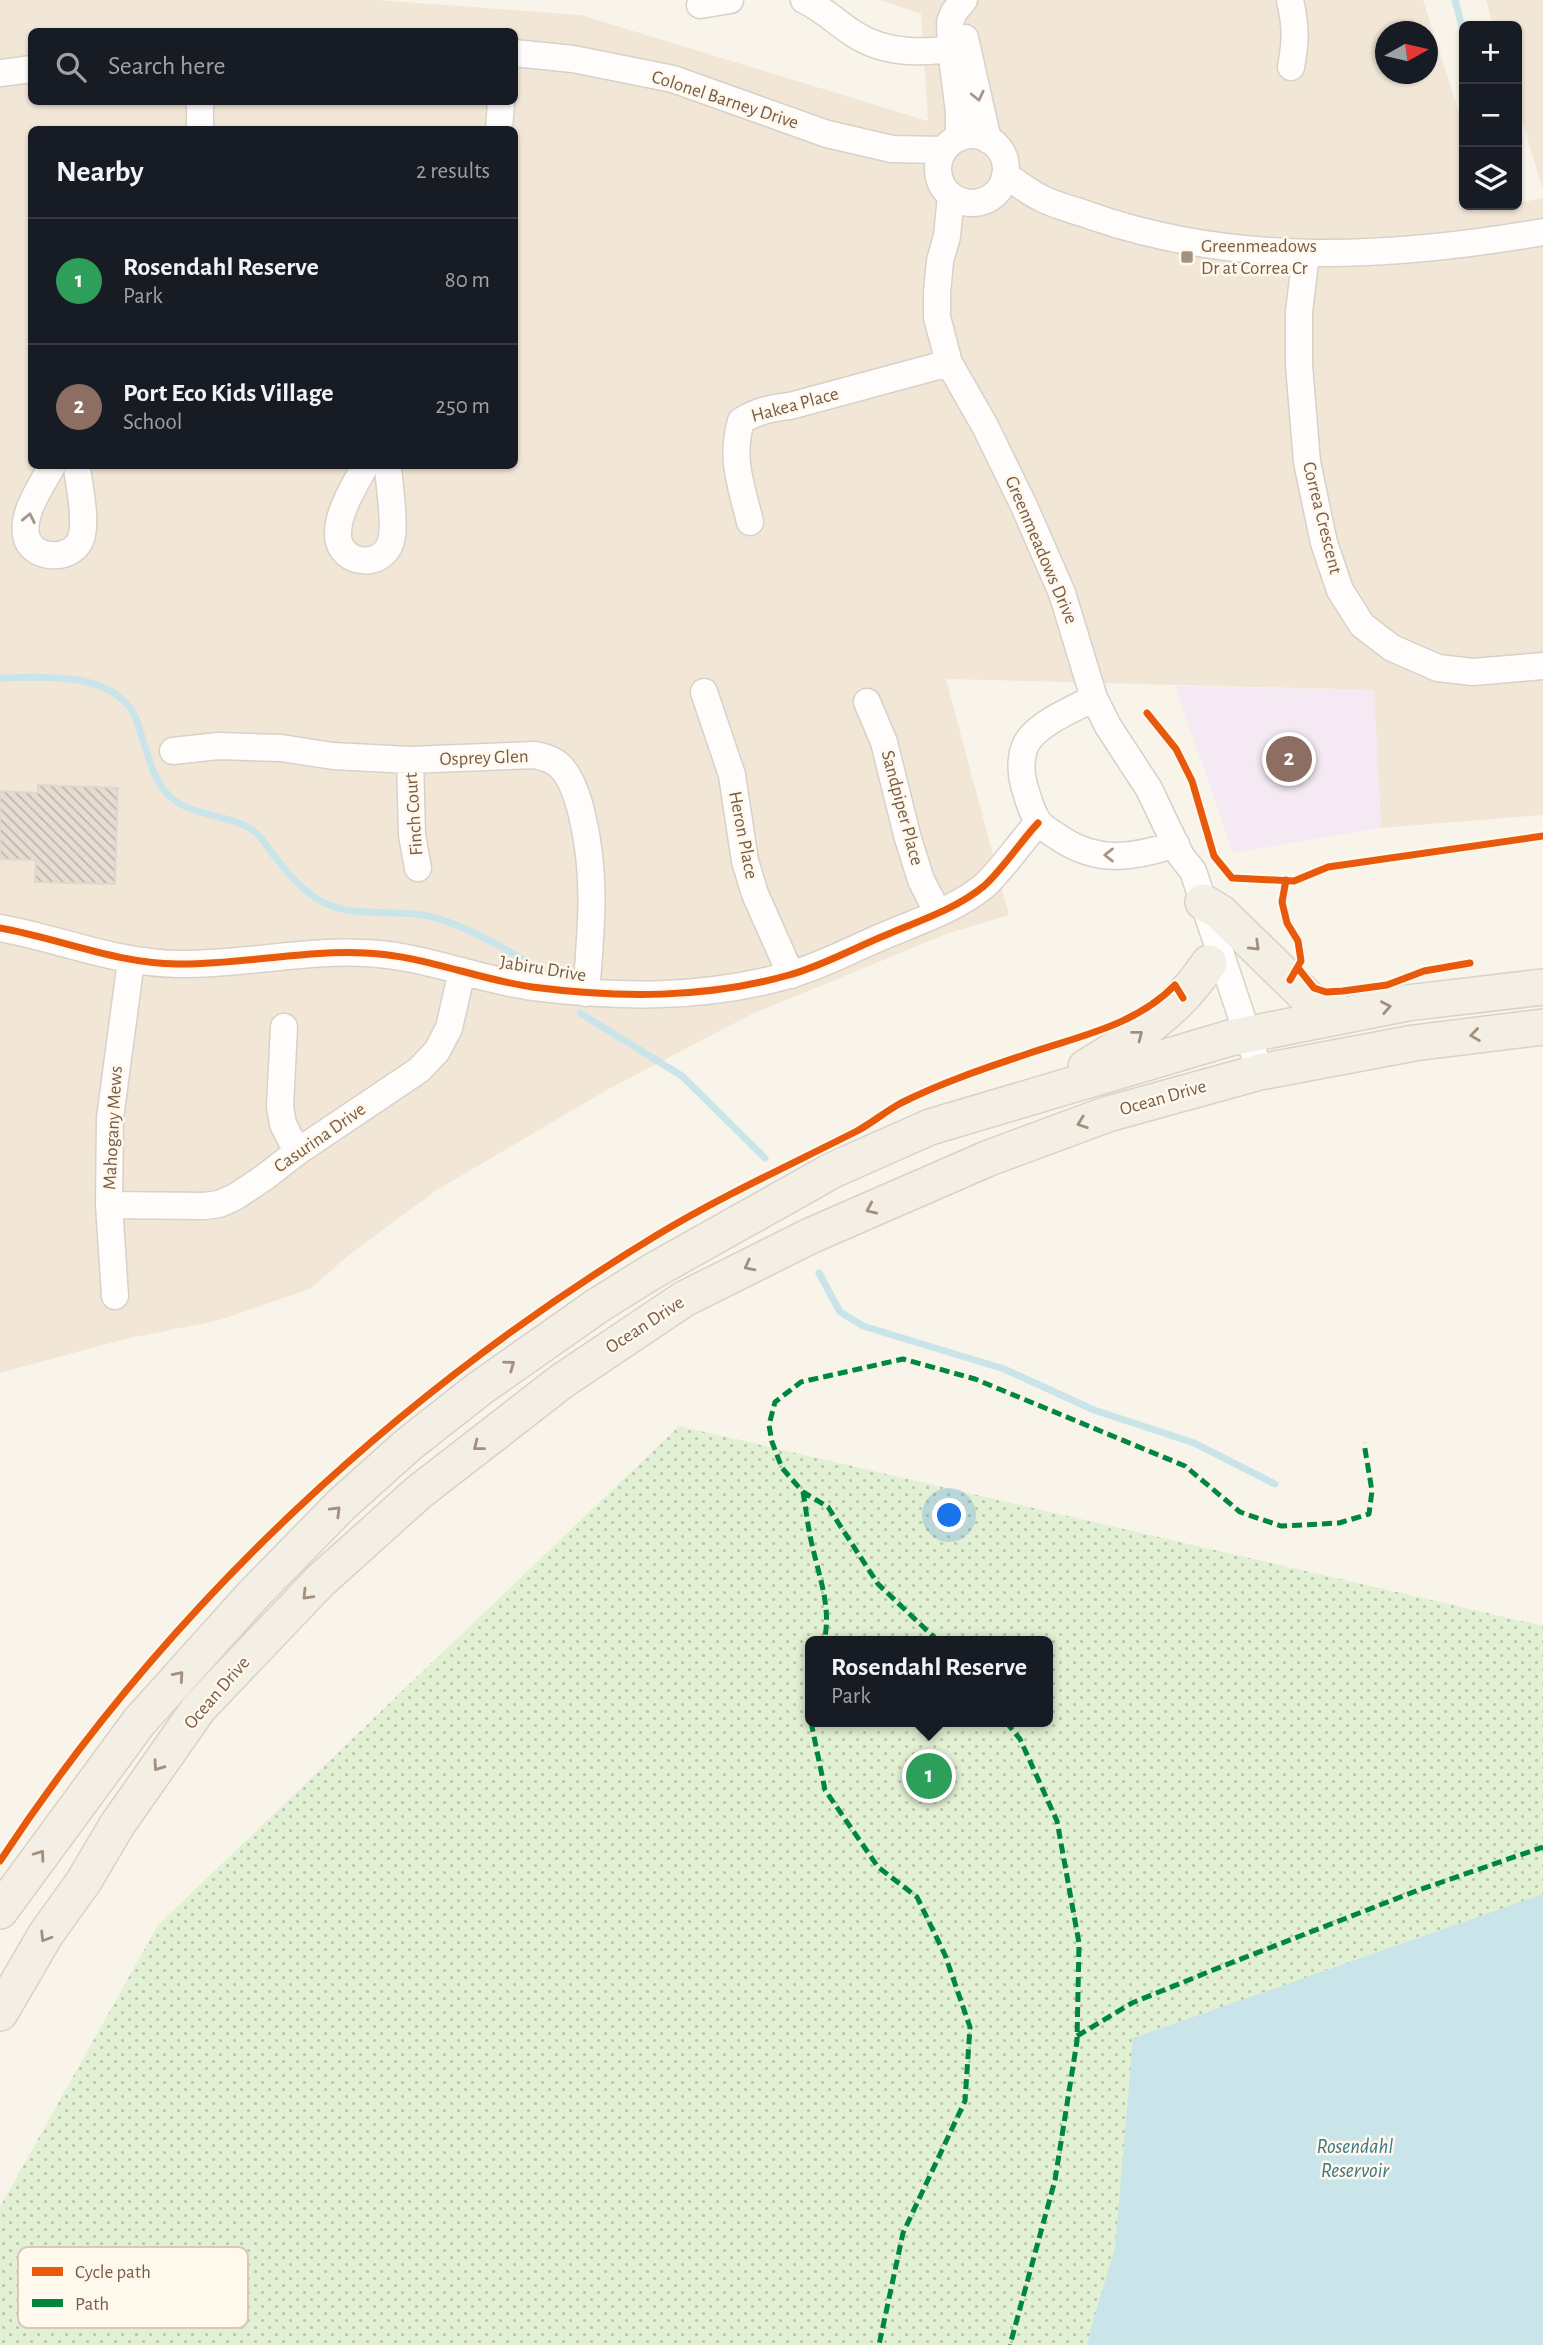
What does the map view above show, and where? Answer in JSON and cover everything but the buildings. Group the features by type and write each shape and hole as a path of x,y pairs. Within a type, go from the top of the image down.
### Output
{"main road":[{"path":"1203,902 1221,912 1312,1002 1345,1015"},
{"path":"1062,1088 1087,1067 1127,1044 1165,1014 1191,989 1209,963"},
{"name":"Ocean Drive","path":"0,1911 139,1722 193,1659 342,1504 409,1444 478,1389 597,1306 653,1271 833,1170 930,1127 1239,1037 1406,1003 1543,987"},
{"name":"Ocean Drive","path":"0,2013 46,1934 84,1881 117,1825 199,1708 320,1581 419,1492 562,1381 684,1299 810,1236 989,1158 1108,1114 1250,1074 1414,1043 1543,1027"}],"street":[{"path":"700,5 730,0"},
{"path":"804,0 870,43 894,51 919,52 959,48"},
{"path":"1290,0 1296,23 1291,67"},
{"path":"959,48 957,88 942,185 961,200 986,200 1001,183 1002,155 988,139 959,48 950,22 962,3"},
{"name":"Colonel Barney Drive","path":"518,53 573,59 673,79 827,134 892,149 947,153"},
{"path":"0,73 28,70"},
{"path":"200,105 200,126"},
{"path":"499,126 501,105"},
{"path":"947,153 971,135 988,139"},
{"path":"1001,183 1028,198 1041,198 1112,223 1166,238 1306,254 1419,250 1543,232"},
{"name":"Greenmeadows Drive","path":"961,200 940,261 937,317 949,363 985,426 1062,593 1094,698 1108,726 1159,806 1179,850 1193,871 1250,1074"},
{"name":"Correa Crescent","path":"1306,254 1299,312 1299,338 1307,462 1324,542 1340,590 1362,625 1392,648 1438,668 1473,672 1543,666"},
{"name":"Hakea Place","path":"750,522 735,457 736,438 741,421 770,408 790,406 949,363"},
{"path":"50,469 32,506 26,536 31,545 42,553 58,556 72,552 82,538 77,469"},
{"path":"364,469 344,510 338,538 346,554 362,561 378,559 387,551 393,537 388,469"},
{"name":"Heron Place","path":"704,692 732,775 745,861 755,894 792,975"},
{"path":"1094,698 1043,727 1030,738 1024,750 1022,779 1038,823 1069,845 1094,855 1118,856 1179,850"},
{"name":"Sandpiper Place","path":"867,702 884,742 921,880 938,913"},
{"name":"Osprey Glen","path":"173,751 218,746 281,748 332,756 410,760 535,755 548,758 560,766 578,798 589,844 593,893 586,993"},
{"name":"Finch Court","path":"410,760 412,835 418,869"},
{"name":"Jabiru Drive","path":"0,928 131,961 211,963 326,953 366,953 409,958 528,986 586,993 631,996 699,992 792,975 938,913 985,884 1038,823"},
{"name":"Greenmeadows Drive","path":"1179,850 1183,879 1209,963 1239,1037"},
{"name":"Mahogany Mews","path":"115,1296 109,1205 110,1118 131,961"},
{"name":"Casurina Drive","path":"109,1205 219,1205 235,1198 297,1152 419,1070 437,1051 449,1028 462,971"},
{"path":"284,1027 280,1106 283,1124 297,1152"}],"shaded area":[{"path":"0,0 376,0 581,15 928,121 921,14 880,0 1423,0 1430,21 1375,21 1375,84 1438,84 1438,47 1459,112 1459,210 1522,210 1522,202 1543,198 1543,815 1381,828 1373,690 946,679 1009,915 949,933 752,1014 605,1091 437,1190 350,1254 310,1289 216,1321 125,1339 0,1373"},
{"path":"1486,0 1543,0 1543,190 1522,121 1522,21 1492,21"},
{"path":"1175,686 1374,690 1381,828 1233,853"}],"green space":[{"path":"679,1426 1543,1626 1543,2345 0,2345 0,2207 158,1925"}],"water":[{"name":"Rosendahl Reservoir","path":"1543,1894 1543,2345 1087,2345 1115,2248 1133,2038"}],"waterway":[{"path":"1455,0 1460,21"},
{"path":"0,678 72,679 107,689 122,699 135,716 150,762 164,790 183,806 232,821 254,831 293,878 319,900 344,910 410,913 436,918 477,934 528,963"},
{"path":"580,1013 682,1076 765,1158"},
{"path":"819,1273 840,1312 863,1326 1004,1369 1094,1410 1194,1443 1275,1484"}],"marked path":[{"path":"933,1636 878,1584 828,1507 803,1492 782,1468 769,1425 775,1402 801,1382 903,1359 975,1379 1185,1466 1240,1512 1281,1526 1339,1523 1369,1514 1372,1491 1364,1443"},
{"path":"803,1492 826,1605 825,1636"},
{"path":"812,1727 825,1790 878,1867 917,1897 945,1955 970,2027 965,2101 903,2233 879,2345"},
{"path":"1010,1727 1020,1739 1057,1821 1079,1943 1077,2041 1055,2180 1010,2345"},
{"path":"1077,2036 1132,2003 1223,1966 1416,1891 1543,1847"}],"cycle path":[{"path":"1147,713 1176,749 1192,781 1214,856 1232,878 1294,881 1328,867 1543,836"},
{"path":"0,928 154,963 201,964 318,954 365,953 407,958 490,979 564,991 661,994 726,989 757,983 826,962 949,908 984,886 1038,823"},
{"path":"1286,880 1282,902 1287,923 1298,941 1301,961 1290,980"},
{"path":"1298,968 1314,988 1326,992 1387,985 1424,971 1470,963"},
{"path":"0,1861 66,1767 137,1678 213,1593 294,1512 379,1435 468,1364 561,1297 657,1235 731,1194 857,1131 901,1103 963,1076 1106,1028 1142,1011 1175,985 1183,998"}],"place":[{"name":"Greenmeadows Dr at Correa Cr","path":"1187,257"},
{"name":"Port Eco Kids Village","path":"1289,759"},
{"name":"Rosendahl Reserve","path":"929,1776"}]}
